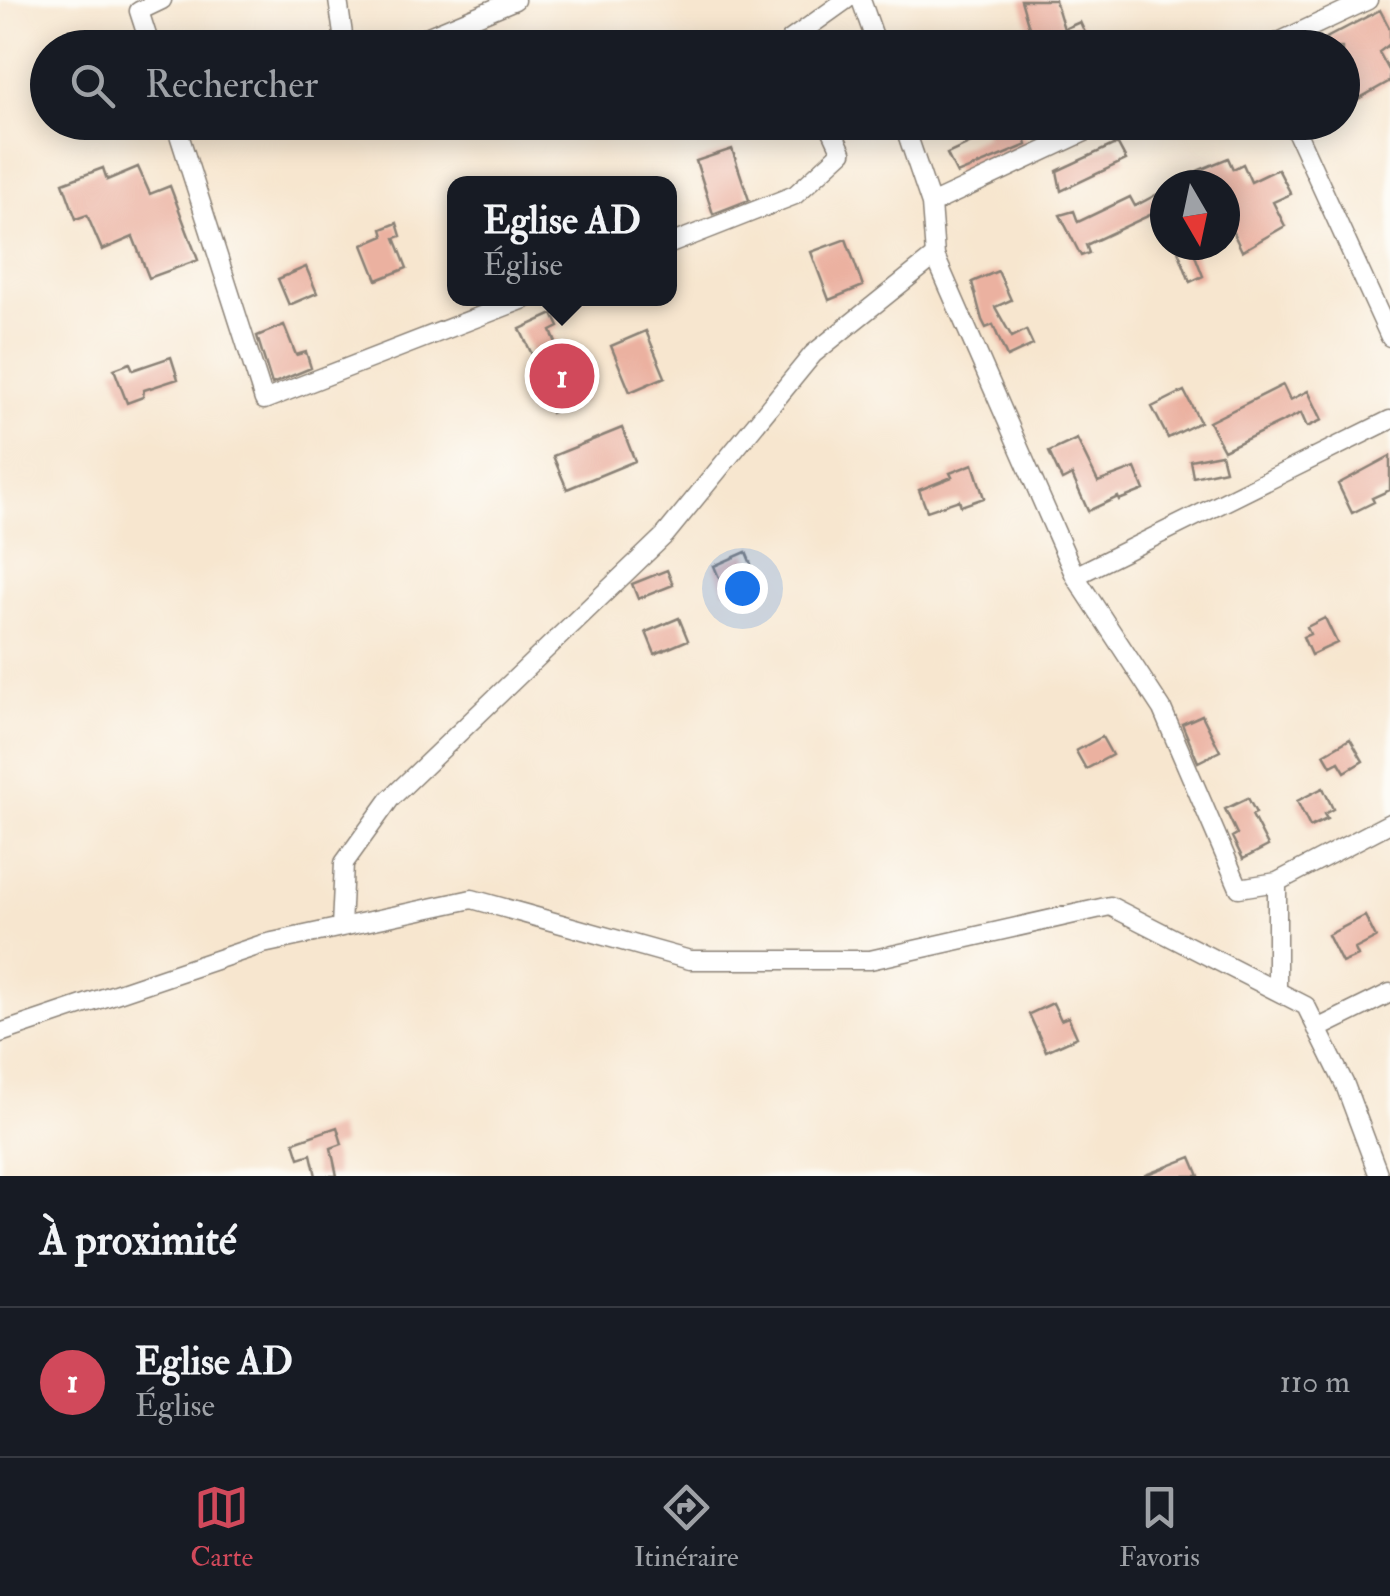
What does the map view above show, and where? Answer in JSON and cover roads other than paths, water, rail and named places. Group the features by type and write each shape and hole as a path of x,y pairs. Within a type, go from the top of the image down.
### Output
{"street":[{"path":"146,30 140,11 162,0"},
{"path":"338,0 342,30"},
{"path":"444,30 516,0"},
{"path":"804,30 846,0"},
{"path":"861,0 872,30"},
{"path":"1304,30 1368,0"},
{"path":"181,140 264,400 506,306"},
{"path":"677,241 794,195 842,152 836,140"},
{"path":"909,140 931,204 935,256 1075,576 1162,709 1239,888 1277,882 1390,824"},
{"path":"931,204 1068,140"},
{"path":"1300,140 1390,337"},
{"path":"341,927 344,863 390,799 665,535 813,354 935,256"},
{"path":"1075,576 1390,420"},
{"path":"1277,882 1277,991"},
{"path":"0,1033 264,944 472,898 690,960 870,960 1110,906 1306,1006 1345,1085 1379,1176"},
{"path":"1318,1029 1390,993"}],"place":[{"name":"Eglise AD","path":"562,376"}]}
